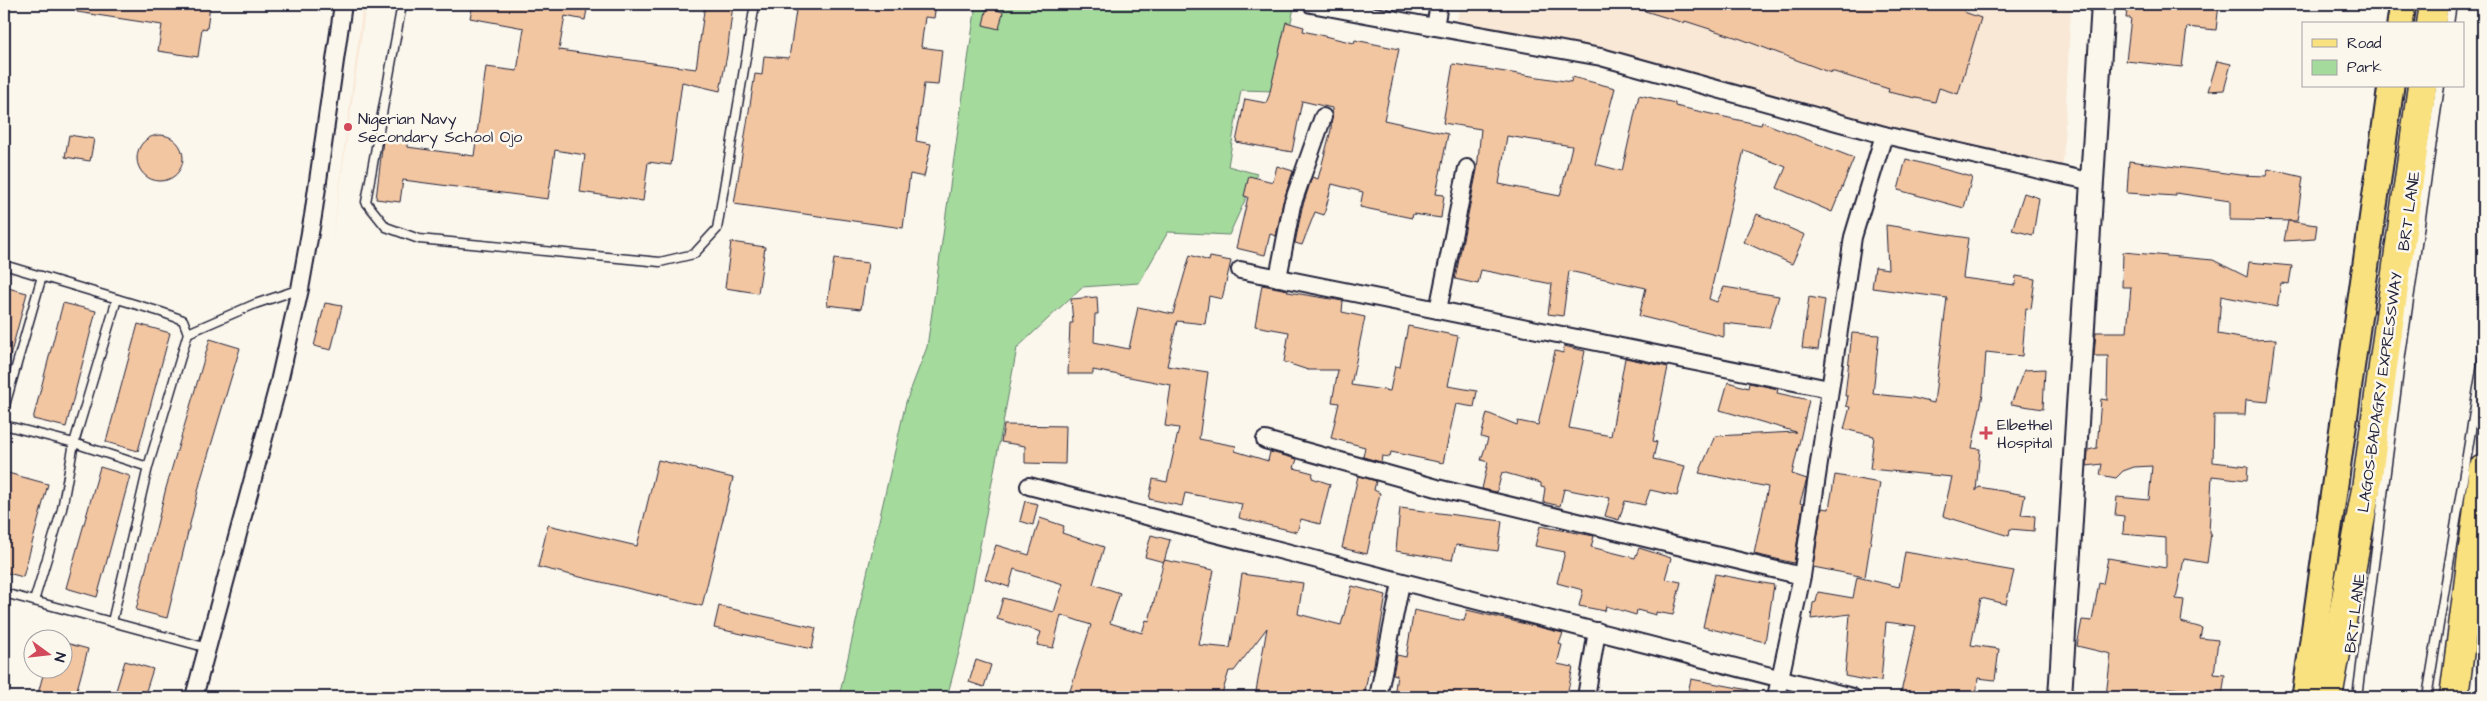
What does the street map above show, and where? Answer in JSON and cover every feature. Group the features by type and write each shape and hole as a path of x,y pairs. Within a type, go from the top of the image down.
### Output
{"highway":[{"path":"2431,22 2434,4"},
{"name":"LAGOS-BADAGRY EXPRESSWAY","path":"2328,697 2366,489 2422,88"},
{"path":"2454,697 2483,469"}],"main road":[{"path":"2060,697 2086,181 2088,4"},
{"path":"2048,697 2086,181 2103,4"},
{"path":"2400,22 2403,4"},
{"name":"LAGOS-BADAGRY EXPRESSWAY","path":"2304,697 2391,88"}],"street":[{"path":"194,697 279,382 300,289 313,216 343,4"},
{"path":"1311,4 1601,57 1884,135 2086,181"},
{"path":"1435,27 1439,4"},
{"path":"1278,278 1292,205 1323,116"},
{"path":"1776,697 1802,576 1853,237 1884,135"},
{"path":"1438,310 1467,168"},
{"path":"1240,270 1829,389"},
{"path":"1265,440 1437,488 1802,576"},
{"path":"1029,486 1401,583 1852,697"},
{"path":"1378,697 1401,583"},
{"path":"1586,697 1597,631"}],"lane":[{"path":"402,4 366,202 386,227 419,239 660,262 694,254 717,229 755,4"},
{"path":"2449,22 2452,4"},
{"name":"BRT LANE","path":"2357,697 2401,355 2440,88"},
{"path":"4,265 183,320 188,333 148,467 112,622"},
{"path":"4,409 42,276"},
{"path":"188,333 256,304 300,289"},
{"path":"34,601 62,509 74,444 117,299"},
{"path":"2427,697 2483,358"},
{"path":"4,425 148,467"},
{"path":"4,593 208,648"}],"shaded area":[{"name":"Nigerian Navy Secondary School Ojo","path":"363,4 366,4 331,250"},
{"path":"1460,4 2071,4 2062,182 1608,53 1457,20"}],"green space":[{"path":"976,4 1295,4 1275,91 1241,90 1228,166 1257,174 1229,235 1168,232 1139,283 1082,287 1017,348 963,637 947,697 839,697 906,402 927,347"}],"building":[{"path":"78,4 210,4 207,29 202,28 198,57 158,51 162,25 77,12"},
{"path":"473,4 588,4 585,20 565,16 559,50 696,69 705,4 733,4 727,55 720,91 682,82 671,165 648,162 643,201 580,192 585,155 555,150 548,199 403,180 400,202 376,199 383,140 407,142 407,147 474,156 486,67 517,71 524,28 470,18"},
{"path":"797,4 936,4 934,18 925,17 921,47 942,50 938,85 924,84 916,141 931,144 924,177 910,174 903,228 734,204 755,74 762,75 764,56 789,58"},
{"path":"1632,4 1966,4 1964,12 1981,18 1958,94 1939,88 1935,102 1888,92 1889,89 1831,71 1831,73 1741,39 1632,7"},
{"path":"2128,4 2219,4 2216,30 2187,27 2182,67 2126,61 2131,18 2126,18"},
{"path":"987,7 1003,12 999,29 983,25"},
{"path":"1286,22 1304,27 1303,31 1354,43 1355,40 1399,49 1384,120 1448,134 1436,194 1444,195 1441,218 1413,214 1412,218 1360,207 1363,192 1332,184 1324,215 1315,212 1302,245 1295,243 1302,208 1312,177 1318,179 1331,130 1332,108 1302,101 1292,152 1236,142 1245,99 1266,103 1269,96"},
{"path":"2217,61 2231,64 2224,90 2208,91"},
{"path":"1453,64 1571,82 1572,77 1615,88 1595,164 1622,171 1639,95 1675,103 1675,106 1761,125 1762,122 1854,158 1832,212 1777,188 1786,167 1744,150 1709,299 1717,302 1724,287 1779,296 1769,328 1724,323 1724,337 1639,316 1646,288 1569,271 1563,316 1548,314 1552,284 1481,270 1478,284 1455,279 1477,170 1481,129 1443,123","holes":["1507,136 1572,146 1560,196 1499,184"]},
{"path":"69,135 94,139 90,161 65,157"},
{"path":"155,135 165,135 177,141 182,149 182,167 177,175 169,180 155,181 147,178 140,171 137,163 137,153 140,145 147,138"},
{"path":"1906,159 1972,177 1964,208 1898,190"},
{"path":"2129,161 2241,175 2266,176 2268,169 2303,177 2297,221 2230,220 2230,201 2176,193 2176,196 2127,193"},
{"path":"1277,166 1293,171 1283,202 1276,236 1270,234 1265,255 1236,248 1248,197 1244,196 1249,176 1273,182"},
{"path":"2024,193 2039,198 2033,235 2012,230"},
{"path":"1757,214 1805,235 1792,264 1744,242"},
{"path":"2288,221 2317,225 2315,239 2284,241"},
{"path":"1886,225 1968,238 1963,278 2015,285 2016,276 2035,279 2031,309 2026,308 2022,356 1986,352 1983,394 1972,448 1980,449 1976,491 1979,487 2025,495 2021,515 2035,516 2034,531 2010,529 2009,536 1943,516 1952,477 1870,469 1874,436 1844,429 1850,407 1846,406 1848,396 1845,396 1852,333 1879,335 1873,394 1913,398 1934,403 1947,298 1872,288 1875,267 1888,269"},
{"path":"731,242 765,247 758,293 725,288"},
{"path":"2123,252 2213,260 2247,277 2249,262 2292,266 2289,284 2281,283 2277,307 2221,296 2218,334 2252,340 2276,339 2268,402 2246,400 2245,415 2214,415 2213,462 2248,466 2247,480 2212,476 2209,533 2211,533 2207,563 2184,559 2176,599 2184,600 2181,622 2202,628 2200,638 2218,640 2214,674 2225,675 2222,697 2203,697 2204,693 2169,688 2169,697 2106,696 2111,654 2077,646 2082,620 2092,621 2099,583 2103,584 2108,558 2166,568 2166,538 2123,534 2124,516 2115,515 2117,497 2149,500 2152,466 2134,467 2123,471 2116,478 2100,475 2102,464 2087,466 2088,450 2097,448 2101,399 2107,400 2108,356 2094,356 2096,332 2127,332 2131,287 2122,287"},
{"path":"1190,255 1209,261 1210,257 1231,261 1222,299 1209,296 1205,324 1177,321 1167,366 1208,372 1199,439 1236,446 1235,451 1268,461 1270,452 1297,459 1294,468 1313,473 1312,478 1330,484 1320,524 1301,519 1297,532 1239,518 1242,504 1185,493 1182,506 1149,499 1153,479 1167,482 1179,428 1165,426 1171,385 1093,370 1093,374 1068,374 1070,323 1073,323 1071,299 1097,297 1098,314 1095,314 1094,342 1129,349 1138,307 1173,314"},
{"path":"834,259 868,263 861,309 827,305"},
{"path":"1262,285 1288,290 1288,292 1343,301 1342,312 1365,317 1351,385 1390,391 1395,366 1400,367 1408,326 1458,336 1448,386 1477,391 1474,407 1456,404 1443,463 1391,452 1390,457 1382,456 1381,462 1363,457 1365,447 1331,438 1339,403 1332,402 1338,370 1308,370 1284,362 1289,332 1255,326"},
{"path":"4,287 27,293 8,364 4,363"},
{"path":"1809,297 1825,300 1818,350 1802,348"},
{"path":"63,303 96,311 66,427 33,419"},
{"path":"325,303 342,306 331,350 314,346"},
{"path":"138,324 170,333 138,451 106,442"},
{"path":"210,339 240,348 201,479 167,618 136,610 166,488"},
{"path":"1564,346 1585,351 1569,428 1611,436 1625,358 1668,367 1653,441 1657,442 1653,459 1685,466 1677,496 1650,490 1645,505 1625,501 1619,520 1605,516 1610,498 1564,489 1560,506 1543,502 1545,488 1541,487 1541,483 1502,472 1497,492 1482,489 1488,462 1481,460 1488,439 1481,437 1487,413 1517,425 1518,421 1538,425 1555,351 1563,353"},
{"path":"2045,369 2043,409 2011,404 2024,370"},
{"path":"1728,382 1748,388 1749,383 1778,389 1777,393 1809,400 1792,474 1807,479 1800,503 1803,504 1794,563 1754,554 1768,487 1699,473 1715,436 1796,432 1720,410"},
{"path":"1004,425 1066,426 1065,464 1025,463 1025,446 1001,442"},
{"path":"658,460 733,478 702,606 538,567 548,525 637,546"},
{"path":"100,467 130,476 97,597 66,588"},
{"path":"8,473 48,484 23,577 4,572 4,489"},
{"path":"1835,475 1880,483 1865,577 1813,567 1822,508 1829,509"},
{"path":"1358,476 1376,481 1374,490 1380,493 1367,554 1342,548"},
{"path":"1025,501 1038,504 1033,525 1020,521"},
{"path":"1400,508 1502,521 1498,551 1456,545 1452,560 1396,551"},
{"path":"1040,518 1064,526 1062,533 1104,547 1093,584 1120,593 1110,623 1142,633 1146,620 1149,621 1164,560 1214,570 1199,645 1230,648 1242,574 1303,583 1298,614 1341,625 1352,586 1386,595 1373,670 1369,669 1364,697 1255,697 1267,628 1234,671 1229,671 1221,697 1118,697 1105,694 1104,697 1089,697 1070,691 1091,625 1061,615 1053,648 1037,645 1041,632 997,619 1003,598 1054,612 1063,584 1014,569 1009,587 985,579 996,545 1029,555"},
{"path":"1540,526 1594,536 1591,547 1635,558 1639,548 1671,558 1665,579 1681,582 1673,615 1656,612 1656,615 1637,610 1636,615 1606,606 1605,611 1579,606 1583,590 1557,583 1565,552 1535,546"},
{"path":"1151,535 1170,540 1164,562 1145,557"},
{"path":"1905,552 2014,571 2006,604 1981,598 1971,645 1999,649 1995,680 1978,678 1976,697 1900,697 1916,626 1886,622 1881,681 1865,680 1845,676 1850,614 1811,619 1813,603 1816,602 1818,592 1853,598 1857,577 1899,587"},
{"path":"1715,574 1774,585 1765,642 1703,627"},
{"path":"719,606 816,628 812,649 714,628"},
{"path":"1414,610 1464,621 1467,610 1563,633 1559,644 1562,645 1557,664 1573,667 1567,695 1556,692 1555,697 1394,697 1397,675 1393,674 1397,655 1406,657"},
{"path":"72,645 88,649 75,697 37,697 42,678 72,678"},
{"path":"976,660 991,665 984,687 969,682"},
{"path":"125,661 153,669 144,697 114,697"},
{"path":"1691,679 1749,690 1748,697 1687,697"}],"place":[{"name":"Nigerian Navy Secondary School Ojo","path":"348,127"},
{"name":"Elbethel Hospital","path":"1986,433"}]}
